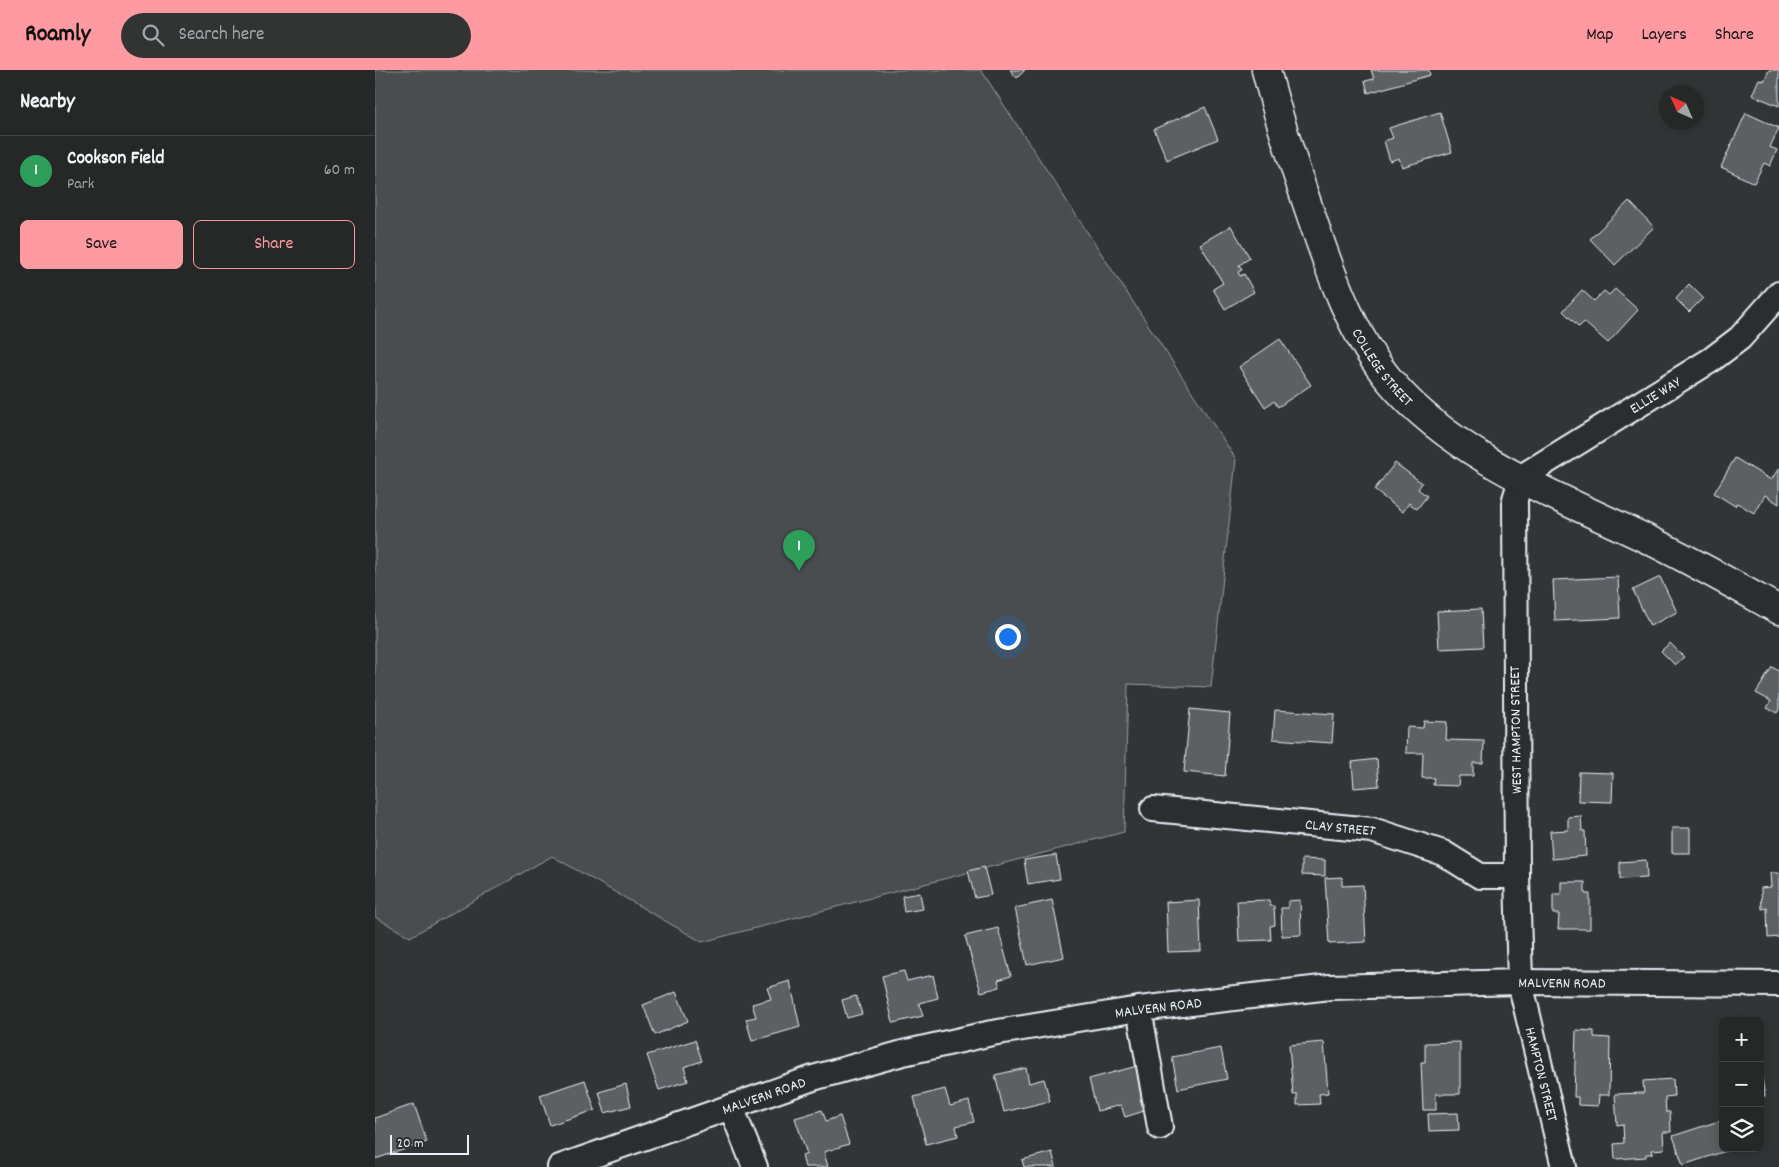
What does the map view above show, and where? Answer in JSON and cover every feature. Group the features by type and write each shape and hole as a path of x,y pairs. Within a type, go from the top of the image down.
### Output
{"street":[{"name":"COLLEGE STREET","path":"1266,70 1293,163 1326,261 1352,319 1389,380 1425,416 1521,480 1695,563 1779,610"},
{"name":"ELLIE WAY","path":"1521,480 1536,467 1711,360 1739,338 1779,294"},
{"name":"WEST HAMPTON STREET","path":"1520,982 1513,519 1515,499 1521,480"},
{"name":"CLAY STREET","path":"1153,809 1372,830 1443,853 1480,876 1517,876"},
{"name":"MALVERN ROAD","path":"560,1167 813,1078 948,1042 1139,1009 1330,987 1520,982 1779,984"},
{"name":"HAMPTON STREET","path":"1520,982 1564,1167"},
{"path":"1139,1009 1160,1127"},
{"path":"731,1107 755,1167"}],"shaded area":[{"path":"375,70 981,70 1236,459 1211,687 1128,684 1124,832 702,942 552,856 410,937 375,917"}],"building":[{"path":"1010,70 1025,70 1017,78"},
{"path":"1371,70 1429,70 1430,75 1368,93 1365,81 1374,79"},
{"path":"1769,70 1779,70 1779,106 1752,95 1759,79 1764,81"},
{"path":"1205,107 1218,139 1167,160 1154,129"},
{"path":"1440,112 1452,152 1402,167 1399,158 1390,161 1384,141 1393,138 1389,128"},
{"path":"1746,113 1779,128 1770,147 1777,150 1770,166 1764,163 1754,183 1721,167"},
{"path":"1629,201 1654,227 1615,265 1590,239"},
{"path":"1231,226 1250,258 1239,265 1242,270 1238,272 1240,276 1244,274 1254,292 1225,309 1213,289 1223,283 1200,244"},
{"path":"1689,284 1703,298 1689,312 1676,299"},
{"path":"1615,289 1638,310 1608,343 1584,322 1579,327 1563,311 1582,290 1594,301 1604,291 1609,295"},
{"path":"1280,339 1311,385 1278,407 1274,401 1265,407 1239,367"},
{"path":"1735,458 1771,480 1779,468 1779,504 1765,495 1754,513 1737,503 1735,506 1714,493"},
{"path":"1395,463 1422,483 1418,489 1427,496 1417,509 1409,503 1403,512 1374,490"},
{"path":"1618,577 1620,618 1555,621 1553,580"},
{"path":"1660,577 1677,612 1650,626 1633,590"},
{"path":"1481,609 1483,647 1439,649 1437,611"},
{"path":"1670,643 1684,657 1675,665 1661,651"},
{"path":"1772,667 1779,671 1779,709 1777,713 1767,708 1771,701 1756,693"},
{"path":"1190,709 1230,713 1225,776 1184,772"},
{"path":"1275,710 1334,714 1332,743 1273,739"},
{"path":"1424,721 1447,722 1446,740 1484,741 1483,763 1473,763 1473,776 1459,776 1458,786 1433,785 1434,778 1422,778 1423,753 1406,753 1407,727 1423,728"},
{"path":"1377,759 1379,786 1354,788 1352,762"},
{"path":"1579,772 1613,773 1612,802 1578,801"},
{"path":"1581,816 1582,831 1585,831 1586,856 1552,859 1550,831 1568,830 1568,817"},
{"path":"1672,828 1690,828 1690,853 1672,853"},
{"path":"1056,855 1060,879 1028,884 1024,860"},
{"path":"1302,859 1325,860 1325,876 1302,875"},
{"path":"1646,860 1647,878 1620,879 1620,862"},
{"path":"984,867 991,895 975,898 968,871"},
{"path":"1770,873 1779,873 1779,937 1768,938 1767,908 1762,909 1761,888 1771,887"},
{"path":"1342,877 1342,886 1363,885 1366,942 1329,944 1325,878"},
{"path":"1561,882 1585,882 1585,894 1590,894 1590,929 1558,929 1559,914 1553,914 1553,894 1561,894"},
{"path":"920,893 923,909 904,912 902,896"},
{"path":"1052,900 1064,957 1027,965 1015,908"},
{"path":"1199,900 1201,951 1168,952 1166,902"},
{"path":"1269,900 1270,906 1274,906 1275,925 1270,926 1271,940 1239,941 1237,901"},
{"path":"1300,900 1301,935 1282,936 1281,908 1288,908 1288,901"},
{"path":"998,928 1011,976 998,980 1000,987 981,992 965,936"},
{"path":"904,971 907,981 933,975 938,998 919,1003 923,1016 893,1023 882,976"},
{"path":"790,981 800,1027 752,1041 746,1019 756,1017 752,1004 771,999 767,988"},
{"path":"676,992 688,1021 655,1035 643,1005"},
{"path":"856,996 862,1014 847,1018 842,1000"},
{"path":"1576,1030 1594,1031 1594,1037 1610,1038 1609,1095 1599,1095 1598,1106 1578,1105 1578,1097 1574,1097"},
{"path":"695,1040 702,1061 684,1067 688,1081 659,1090 647,1055"},
{"path":"1324,1042 1328,1093 1319,1094 1320,1104 1297,1105 1297,1094 1293,1095 1289,1045"},
{"path":"1460,1042 1460,1094 1436,1094 1436,1110 1423,1110 1421,1062 1425,1062 1425,1043"},
{"path":"1221,1048 1227,1079 1178,1089 1172,1057"},
{"path":"1137,1066 1146,1098 1140,1099 1144,1111 1125,1117 1121,1105 1097,1111 1089,1079"},
{"path":"1026,1068 1029,1083 1044,1079 1050,1101 1004,1112 995,1075"},
{"path":"1673,1079 1674,1096 1665,1097 1666,1112 1670,1112 1671,1132 1663,1132 1664,1149 1652,1150 1653,1154 1646,1154 1646,1157 1615,1159 1614,1144 1624,1143 1623,1124 1617,1125 1615,1094 1644,1093 1643,1081"},
{"path":"585,1080 595,1110 550,1125 540,1095"},
{"path":"626,1084 631,1106 605,1113 599,1092"},
{"path":"945,1089 950,1106 969,1101 974,1122 956,1126 958,1136 926,1144 914,1097"},
{"path":"414,1104 427,1142 375,1159 375,1118"},
{"path":"822,1110 826,1121 840,1116 849,1144 824,1152 828,1167 805,1167 802,1156 807,1154 795,1118"},
{"path":"1458,1113 1459,1130 1429,1131 1428,1114"},
{"path":"1719,1121 1719,1152 1723,1152 1683,1165 1673,1136"},
{"path":"1052,1152 1056,1167 1024,1167 1022,1160"}],"place":[{"name":"Cookson Field","path":"799,571"}]}
